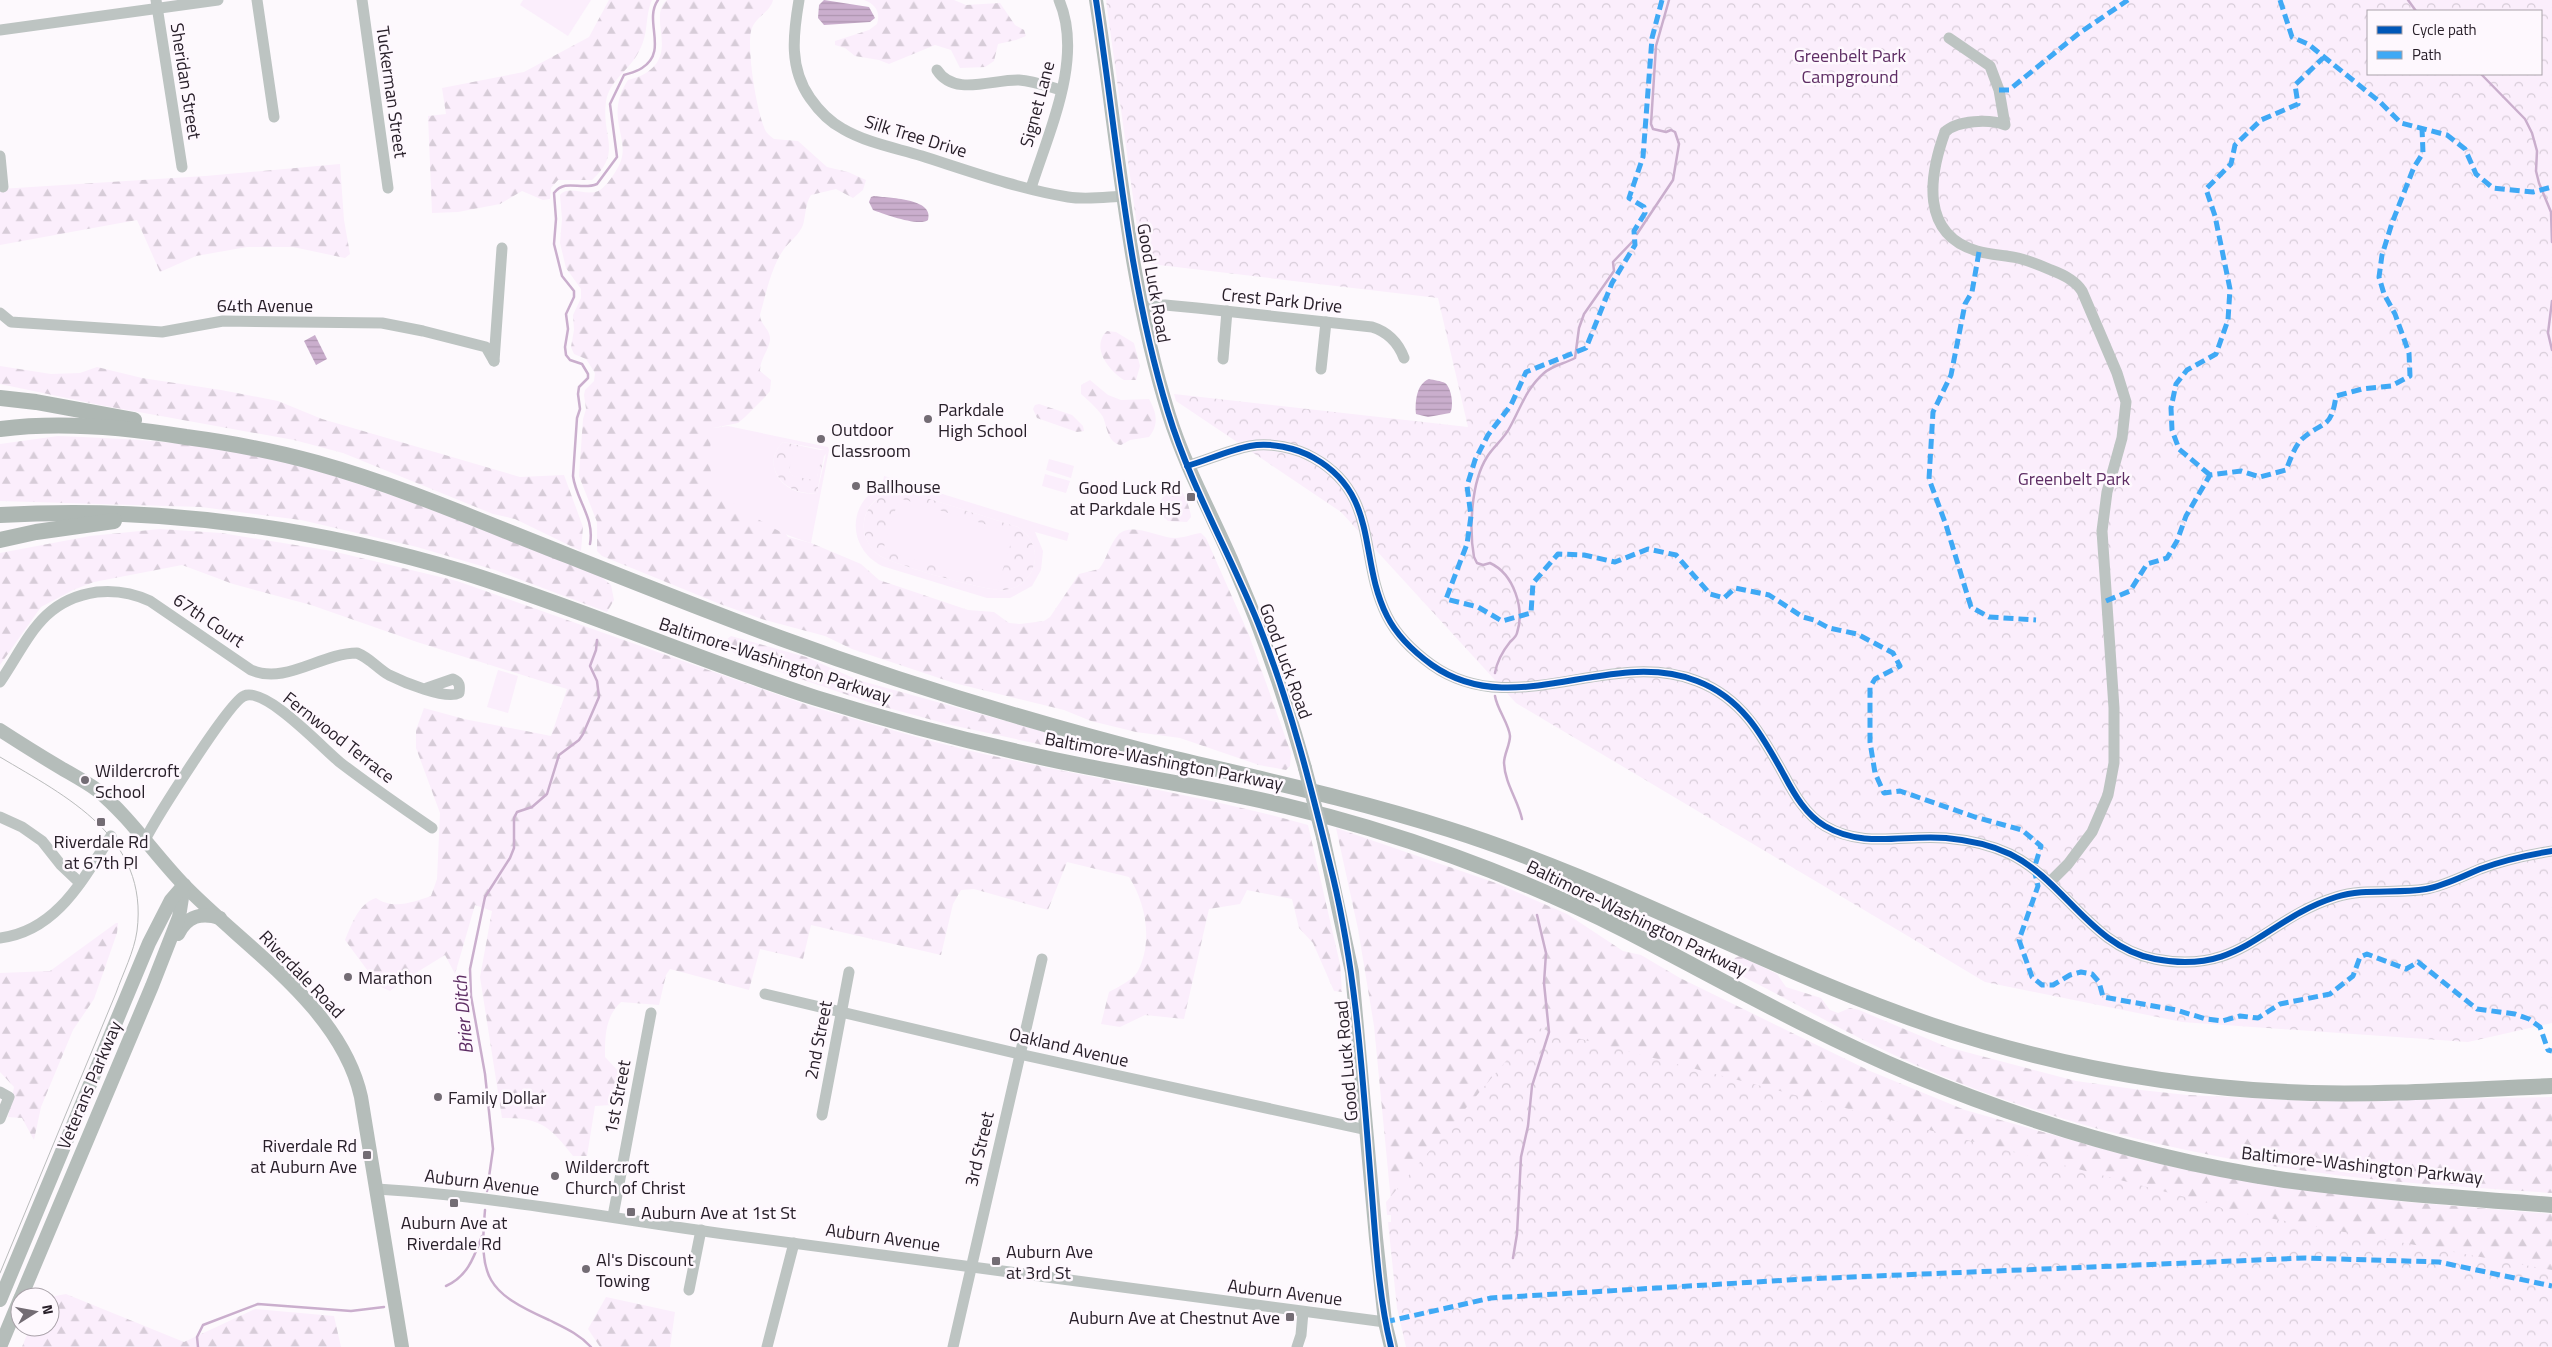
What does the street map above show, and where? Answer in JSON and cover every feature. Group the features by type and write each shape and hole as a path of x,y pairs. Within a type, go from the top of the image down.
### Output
{"highway":[{"path":"0,398 36,402 128,419 232,443"},
{"name":"Baltimore-Washington Parkway","path":"0,429 44,426 129,428 232,443 320,464 389,486 776,636 962,699 1155,754 1348,799 1458,832 1581,879 1878,1005 1933,1025 2023,1052 2082,1066 2137,1076 2257,1090 2364,1093 2552,1086"},
{"name":"Baltimore-Washington Parkway","path":"0,515 90,513 196,519 325,537 422,560 513,589 765,681 884,718 1014,751 1286,806 1387,834 1514,880 1579,908 1799,1021 1906,1072 2000,1108 2079,1134 2186,1162 2281,1179 2380,1191 2552,1205"},
{"path":"0,540 36,532 118,521 196,519"}],"main road":[{"name":"Good Luck Road","path":"1096,0 1142,307 1160,385 1188,466 1231,559 1282,686 1342,915 1352,972 1385,1322 1391,1347"},
{"name":"Riverdale Road","path":"0,730 96,789 145,840 184,885 317,1012 347,1055 360,1090 402,1347"},
{"name":"Veterans Parkway","path":"0,1300 149,943 171,900 184,885"},
{"name":"Veterans Parkway","path":"25,1287 152,986 179,917 184,885"},
{"path":"152,986 187,921 205,915 220,918"},
{"name":"Veterans Parkway","path":"0,1347 10,1322"}],"street":[{"path":"0,30 157,4 218,0"},
{"path":"257,0 274,117"},
{"name":"Tuckerman Street","path":"362,0 388,188"},
{"name":"Silk Tree Drive","path":"799,0 793,39 795,62 805,89 827,118 858,136 1031,188 1082,198 1124,196"},
{"name":"Signet Lane","path":"1031,188 1068,62 1066,18 1059,0"},
{"name":"Sheridan Street","path":"157,4 182,168"},
{"path":"1949,38 1990,66 1999,90 2005,125 1985,120 1956,126 1945,132 1938,156 1933,186 1934,205 1940,222 1950,236 1963,246 1979,252 2020,258 2055,272 2075,283 2082,290 2126,402 2124,429 2107,492 2103,520 2111,685 2114,708 2114,756 2111,786 2099,818 2083,846 2050,882"},
{"path":"937,70 944,78 959,84 1017,80 1038,83 1061,90"},
{"path":"0,156 3,187"},
{"name":"64th Avenue","path":"0,314 11,322 160,332 223,321 382,323 437,334 486,347 494,361 502,248"},
{"name":"Crest Park Drive","path":"1142,307 1165,305 1378,329 1393,340 1404,358"},
{"path":"1223,359 1227,311"},
{"path":"1321,369 1326,322"},
{"path":"1188,466 1250,446 1263,445 1305,452 1328,466 1344,481 1354,495 1362,516 1377,585 1386,615 1410,647 1441,671 1474,684 1500,689 1526,688 1631,670 1666,673 1696,680 1723,694 1753,721 1796,798 1824,826 1845,835 1871,840 1945,838 1984,844 2010,854 2050,882 2090,925 2112,942 2147,958 2185,964 2221,958 2242,950 2308,906 2343,895 2431,888 2520,856 2552,851"},
{"name":"67th Court","path":"0,682 32,632 52,609 80,595 115,591 131,593 150,601 251,670 261,674 275,675 331,657 357,653 388,675 427,688"},
{"name":"Fernwood Terrace","path":"145,840 192,764 239,699 248,695 261,698 303,726 340,763 432,828"},
{"path":"0,817 22,827 42,841 61,865 80,883"},
{"path":"0,938 32,928 53,916 80,883 111,836"},
{"name":"3rd Street","path":"953,1347 1018,1054 1042,959"},
{"name":"2nd Street","path":"822,1115 849,972"},
{"name":"Oakland Avenue","path":"765,994 1018,1054 1366,1130"},
{"name":"1st Street","path":"613,1216 651,1013"},
{"path":"0,1092 9,1097 0,1119"},
{"name":"Auburn Avenue","path":"377,1189 429,1192 613,1216 794,1243 1385,1322"},
{"path":"689,1290 701,1230"},
{"path":"768,1347 794,1243"},
{"path":"1297,1347 1301,1335 1304,1312"}],"green space":[{"path":"523,0 591,0 568,36 520,5"},
{"path":"609,0 652,0 641,47 633,61 614,82 608,95 605,114 609,152 607,161 601,170 592,180 558,180 551,188 550,199 543,200 522,191 500,204 458,212 432,213 428,116 446,114 442,88 524,72 589,37"},
{"path":"667,0 773,0 769,8 753,26 750,40 755,93 765,131 774,139 798,141 827,167 848,172 866,180 863,190 853,198 836,189 811,195 801,229 779,256 769,281 760,315 769,333 770,340 761,363 760,371 771,380 770,391 738,423 713,428 788,537 811,543 861,564 879,580 968,610 994,612 1009,623 1020,624 1044,621 1050,617 1079,574 1099,569 1115,539 1124,531 1138,530 1175,538 1201,533 1206,538 1249,635 1291,753 1290,766 1286,770 1259,765 1180,738 1136,732 1091,721 1064,710 954,683 852,649 825,636 765,620 720,604 602,556 597,551 597,522 579,476 583,419 586,409 584,395 585,390 594,381 595,373 586,359 574,354 571,347 574,330 573,315 581,298 581,289 566,268 560,243 562,219 560,195 568,191 590,193 600,190 617,169 622,159 623,149 618,118 621,94 628,80 646,73 656,65 662,45 660,16 662,7"},
{"path":"864,0 954,0 966,5 1000,3 1015,25 1024,30 1026,36 998,44 994,61 985,67 960,68 951,50 935,45 889,64 879,60 855,56 845,48 835,45 835,41 869,30 877,24 878,12 871,4"},
{"name":"Greenbelt Park","path":"1106,0 2552,0 2552,1023 2468,1042 2182,1022 1985,982 1516,703 1341,512 1176,401 1174,394 1468,427 1438,298 1142,263"},
{"path":"340,164 344,220 350,254 345,258 293,247 247,247 196,256 160,272 137,220 0,245 0,189 205,176"},
{"path":"1107,331 1116,332 1134,343 1140,366 1136,380 1124,380 1108,365 1101,351 1100,344 1102,337"},
{"path":"0,366 51,374 80,373 97,367 142,378 278,401 322,419 520,477 564,475 583,527 581,551 515,519 493,514 343,453 294,440 100,405 0,384"},
{"path":"1090,380 1108,395 1121,400 1149,399 1154,409 1156,423 1149,437 1130,440 1121,445 1113,441 1101,414 1081,394 1081,385"},
{"path":"1039,404 1072,415 1083,426 1084,431 1077,432 1037,418 1033,409 1035,405"},
{"path":"728,426 828,447 829,450 811,543 768,525 740,508 720,491 714,482 711,472 710,445 713,428","holes":["783,442 827,450 817,493 795,491 779,478 775,470 776,451"]},
{"path":"58,436 169,442 253,455 321,472 402,499 600,576 611,585 614,600 607,612 495,570 417,547 301,520 201,507 0,501 0,444"},
{"path":"783,442 820,450 826,449 828,452 824,456 817,493 805,493 795,490 779,478 775,470 774,461 776,451","holes":["798,448 821,456 817,477 793,476 789,471"]},
{"path":"798,448 819,452 822,456 817,477 813,480 793,476 789,471 793,452"},
{"path":"1049,459 1074,466 1071,478 1046,470"},
{"path":"1045,474 1070,481 1066,493 1042,486"},
{"path":"884,476 1069,533 1067,541 1035,532 1043,551 1041,570 1032,586 1010,598 987,598 882,566 871,558 863,549 858,538 857,514 862,503 870,494 882,486","holes":["893,491 908,492 1018,527 1028,537 1034,550 1034,565 1026,580 1012,589 997,590 943,578 904,566 880,556 871,548 866,539 864,519 868,510 882,495"]},
{"path":"1173,482 1182,492 1189,508 1191,517 1187,522 1168,521 1159,513 1161,500"},
{"path":"894,491 908,492 1018,527 1028,537 1034,550 1034,565 1026,580 1012,589 997,590 943,578 904,566 880,556 871,548 866,539 864,519 874,502 883,495"},
{"path":"899,498 1014,533 998,585 883,550"},
{"path":"160,529 221,533 332,551 457,581 807,705 883,728 986,754 1234,806 1308,825 1340,964 1342,992 1334,991 1313,943 1299,928 1292,899 1247,890 1240,904 1209,909 1184,1019 1145,1015 1120,1027 1101,1024 1109,992 1133,977 1143,960 1146,923 1140,899 1129,877 1067,862 1048,910 974,889 961,890 953,904 941,955 811,925 803,959 760,949 749,990 670,969 666,975 659,1005 621,1002 612,1014 607,1027 605,1057 620,1073 611,1105 595,1106 587,1156 573,1156 558,1138 544,1126 526,1119 502,1118 480,977 492,911 475,905 455,974 445,955 401,982 390,991 379,986 345,940 356,915 370,901 376,898 389,904 404,904 418,901 431,896 437,879 440,813 416,748 416,730 424,708 464,719 551,736 567,689 417,642 311,605 233,584 182,565 94,582 73,590 41,607 0,665 0,553 90,536"},
{"path":"731,636 806,657 858,680 1074,740 1080,746 1075,752 951,725 877,705 739,656 727,646 726,640"},
{"path":"498,670 518,676 508,713 487,707"},
{"path":"1336,828 1496,883 1567,914 1623,951 1641,955 1680,978 1870,1071 1965,1110 2146,1161 2216,1176 2406,1202 2552,1214 2552,1318 2501,1347 1395,1243 1374,1026 1358,929"},
{"path":"118,923 117,933 94,999 73,1030 41,1107 34,1140 22,1118 8,1117 14,1087 0,1072 0,973 50,971"},
{"path":"1740,956 1777,974 1786,987 1821,998 1830,1010 1838,1013 1850,1008 1859,1010 1947,1047 2076,1081 2187,1095 2314,1101 2552,1097 2552,1193 2409,1183 2329,1174 2208,1154 2089,1126 1972,1088 1916,1065 1870,1043 1736,973 1732,970 1731,964 1735,958"},
{"path":"1535,1027 2216,1205 2225,1210 2552,1270 2552,1347 1406,1347 1397,1308 1388,1222 1391,1222 1391,1215 1387,1215 1386,1202"},
{"path":"66,1294 184,1342 255,1309 334,1316 341,1347 22,1347 26,1337 60,1337 60,1295"},
{"path":"606,1297 675,1312 670,1347 600,1347 588,1329"}],"shaded area":[{"path":"824,0 869,7 875,18 870,22 824,25 818,18 819,5"},
{"path":"871,197 908,200 917,203 924,207 928,213 928,220 924,222 910,221 873,210 869,202"},
{"path":"315,335 327,359 316,365 304,341"},
{"path":"1429,379 1445,383 1449,389 1452,398 1450,413 1428,417 1416,414 1416,399 1419,389"}],"waterway":[{"name":"Brier Ditch","path":"590,544 591,535 588,517 573,476 577,418 580,409 579,387 588,378 588,374 582,364 570,360 566,355 565,347 568,329 566,314 574,297 574,291 562,276 554,244 556,219 554,193 564,186 591,186 597,184 617,157 610,104 624,75 642,68 650,61 654,53 653,17 654,8 658,0"},
{"path":"1637,234 1673,180 1679,144 1675,132 1653,129 1651,124 1656,46 1669,0"},
{"path":"2408,0 2415,10"},
{"path":"2482,75 2525,119 2532,133 2537,151 2536,171 2551,212 2552,242"},
{"path":"1495,673 1502,653 1517,634 1520,613 1516,593 1505,575 1490,563 1483,565 1477,563 1474,557 1472,520 1478,479 1487,457 1508,431 1524,398 1533,385 1547,370 1575,358 1579,328 1584,314 1614,271 1613,262 1633,241"},
{"path":"2552,301 2548,333 2552,350"},
{"name":"Brier Ditch","path":"487,1191 493,1149 485,1074 471,996 470,969 485,897 510,858 514,848 514,818 517,812 532,807 547,794 559,755 579,740 599,697 597,681 590,666 596,650 597,640"},
{"path":"1495,696 1510,736 1504,760 1505,771 1522,819"},
{"path":"1513,1258 1517,1234 1521,1157 1528,1126 1532,1086 1549,1032 1544,983 1546,953 1537,915"},
{"name":"Brier Ditch","path":"485,1210 483,1233 486,1267 491,1280 499,1291 512,1301 582,1338 591,1347"},
{"path":"446,1286 454,1282 465,1271 473,1258 482,1236"},
{"path":"198,1347 197,1337 203,1325 258,1304 351,1311 384,1307"}],"tram line":[{"path":"0,757 76,805 98,824 117,845 130,870 137,898 137,931 131,955 0,1273"}],"marked path":[{"path":"1662,0 1652,38 1643,157 1629,198 1644,207 1645,213 1634,231 1635,245 1612,283 1586,348 1526,372 1511,405 1488,435 1475,460 1467,486 1471,516 1467,544 1446,599 1478,607 1502,621 1531,613 1533,583 1558,554 1584,555 1615,562 1648,549 1676,555 1710,594 1724,598 1735,588 1769,595 1803,617 1814,620 1829,628 1857,634 1893,653 1900,666 1875,679 1870,687 1870,742 1875,773 1884,793 1900,791 1975,817 2022,830 2041,846 2034,869 2038,886 2019,940 2032,977 2042,985 2053,985 2070,975 2081,972 2092,974 2099,982 2103,997 2176,1010 2206,1019 2222,1021 2240,1016 2258,1018 2280,1004 2330,994 2353,976 2360,957 2367,954 2406,969 2418,962 2477,1009 2515,1014 2529,1019 2540,1027 2548,1050 2552,1051"},
{"path":"1999,90 2009,90 2078,34 2128,0"},
{"path":"2280,0 2292,37 2308,44 2380,102 2401,123 2447,135 2465,149 2476,174 2493,188 2533,192 2552,187"},
{"path":"2210,475 2179,449 2172,430 2171,408 2176,384 2187,370 2216,354 2228,320 2230,289 2215,216 2206,189 2231,164 2235,145 2261,120 2298,104 2295,85 2323,58"},
{"path":"2106,601 2130,591 2147,564 2167,558 2177,541 2186,516 2210,475 2241,471 2260,477 2286,470 2299,442 2329,420 2336,396 2362,389 2391,386 2410,376 2409,353 2395,314 2384,294 2379,277 2382,255 2392,223 2414,167 2423,153 2422,128"},
{"path":"1979,252 1972,292 1965,304 1951,375 1933,412 1929,479 1946,525 1971,607 1989,617 2036,620"},
{"path":"1385,1322 1491,1298 1805,1279 2305,1258 2439,1262 2552,1286"}],"cycle path":[{"path":"1096,0 1124,207 1142,310 1154,361 1168,412 1187,466 1247,597 1281,685 1300,749 1333,877 1348,956 1359,1035 1378,1272 1391,1347"},
{"path":"1187,466 1242,448 1266,445 1300,451 1314,458 1335,473 1349,490 1358,509 1378,594 1387,616 1406,643 1419,655 1432,665 1463,681 1496,687 1529,687 1630,672 1664,673 1697,681 1713,688 1726,697 1749,719 1759,732 1801,804 1825,826 1855,837 1870,839 1946,838 1979,843 2003,851 2029,866 2047,880 2095,928 2113,941 2133,952 2155,959 2184,962 2209,960 2231,953 2311,907 2336,897 2347,894 2433,888 2498,863 2552,851"}],"place":[{"name":"Parkdale High School","path":"928,419"},
{"name":"Outdoor Classroom","path":"821,439"},
{"name":"Ballhouse","path":"856,486"},
{"name":"Good Luck Rd at Parkdale HS","path":"1191,497"},
{"name":"Wildercroft School","path":"85,780"},
{"name":"Riverdale Rd at 67th Pl","path":"101,822"},
{"name":"Marathon","path":"348,977"},
{"name":"Family Dollar","path":"438,1097"},
{"name":"Riverdale Rd at Auburn Ave","path":"367,1155"},
{"name":"Wildercroft Church of Christ","path":"555,1176"},
{"name":"Auburn Ave at Riverdale Rd","path":"454,1203"},
{"name":"Auburn Ave at 1st St","path":"631,1212"},
{"name":"Auburn Ave at 3rd St","path":"996,1261"},
{"name":"Al's Discount Towing","path":"586,1269"},
{"name":"Auburn Ave at Chestnut Ave","path":"1290,1317"}],"park label":[{"name":"Greenbelt Park Campground","path":"1850,65"}]}
